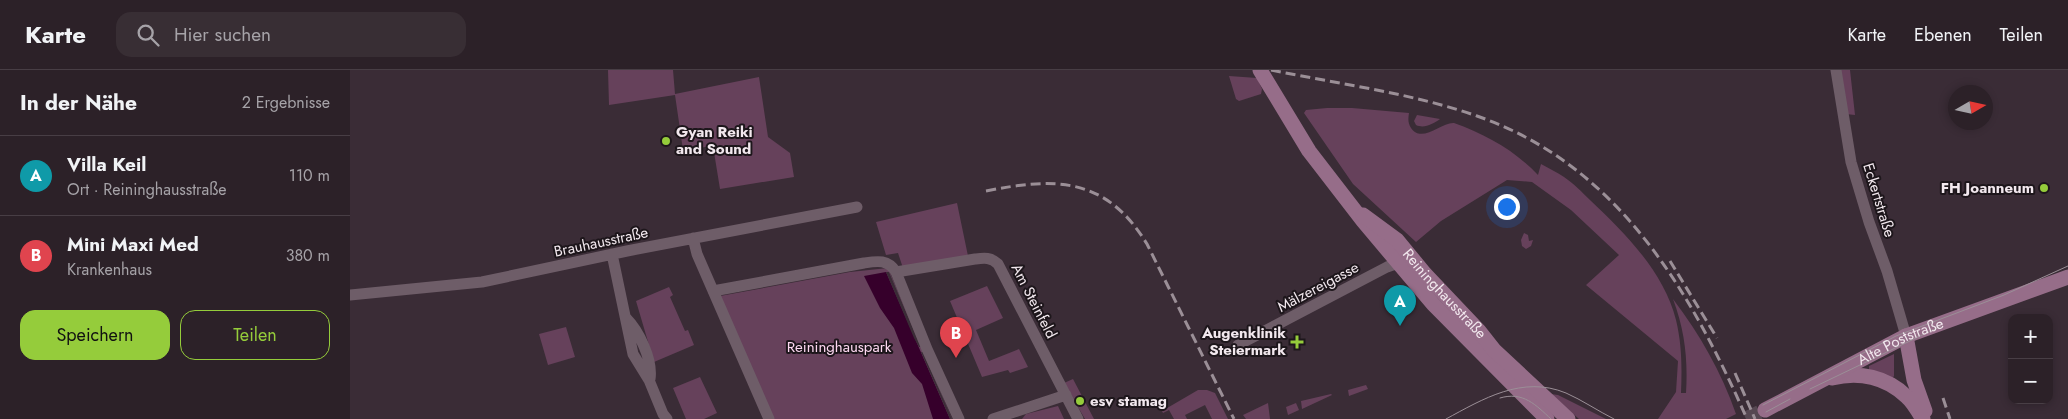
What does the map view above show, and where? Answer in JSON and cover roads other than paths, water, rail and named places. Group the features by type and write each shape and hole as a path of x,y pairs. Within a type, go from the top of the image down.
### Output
{"main road":[{"name":"Reininghausstraße","path":"1260,70 1309,151 1352,207 1433,304 1495,365 1568,419"},
{"name":"Reininghausstraße","path":"1352,207 1382,227 1397,240 1424,274 1479,331 1547,419"},
{"name":"Alte Poststraße","path":"2042,286 2050,278 2068,268"},
{"name":"Alte Poststraße","path":"1765,410 1906,336 2068,277"},
{"path":"1906,336 1914,380 1929,419"},
{"path":"1816,382 1838,376 1860,374 1882,380 1895,386 1909,398 1923,419"}],"street":[{"name":"Eckertstraße","path":"1836,70 1851,162 1906,336"},
{"name":"Brauhausstraße","path":"350,295 482,282 612,254 857,207"},
{"path":"694,238 697,254 769,419"},
{"path":"612,254 626,318 638,332 647,355 651,375 650,380 663,414 667,419"},
{"name":"Mälzereigasse","path":"1238,345 1412,257"},
{"name":"Am Steinfeld","path":"896,272 975,259 986,258 994,260 1003,272 1078,419"},
{"path":"713,291 869,262 886,262 896,272 927,349 959,419"},
{"path":"993,419 1066,395"}],"tunnel":[{"path":"1746,419 1765,410"}],"tram line":[{"path":"1763,405 1896,336 2004,295 2068,266"},
{"path":"1810,389 1941,326"},
{"path":"1446,419 1489,397 1518,388 1534,387 1550,388 1566,393 1614,419"},
{"path":"1500,398 1508,396 1522,398 1534,404 1551,419"},
{"path":"1766,412 1790,399"}],"railway":[{"path":"1271,70 1401,95 1452,108 1477,116 1527,138 1571,166 1609,199 1644,238 1674,279 1701,324 1747,419"},
{"path":"986,191 1035,184 1057,184 1077,187 1096,194 1114,205 1131,222 1147,244 1234,419"},
{"path":"1670,261 1717,338"},
{"path":"1735,373 1755,419"},
{"path":"1943,398 1950,419"}],"place":[{"name":"Gyan Reiki and Sound","path":"666,141"},
{"name":"FH Joanneum","path":"2044,188"},
{"name":"Villa Keil","path":"1400,326"},
{"name":"Augenklinik Steiermark","path":"1297,342"},
{"name":"Mini Maxi Med","path":"956,358"},
{"name":"esv stamag","path":"1080,401"}],"park label":[{"name":"Reininghauspark","path":"839,347"}]}
